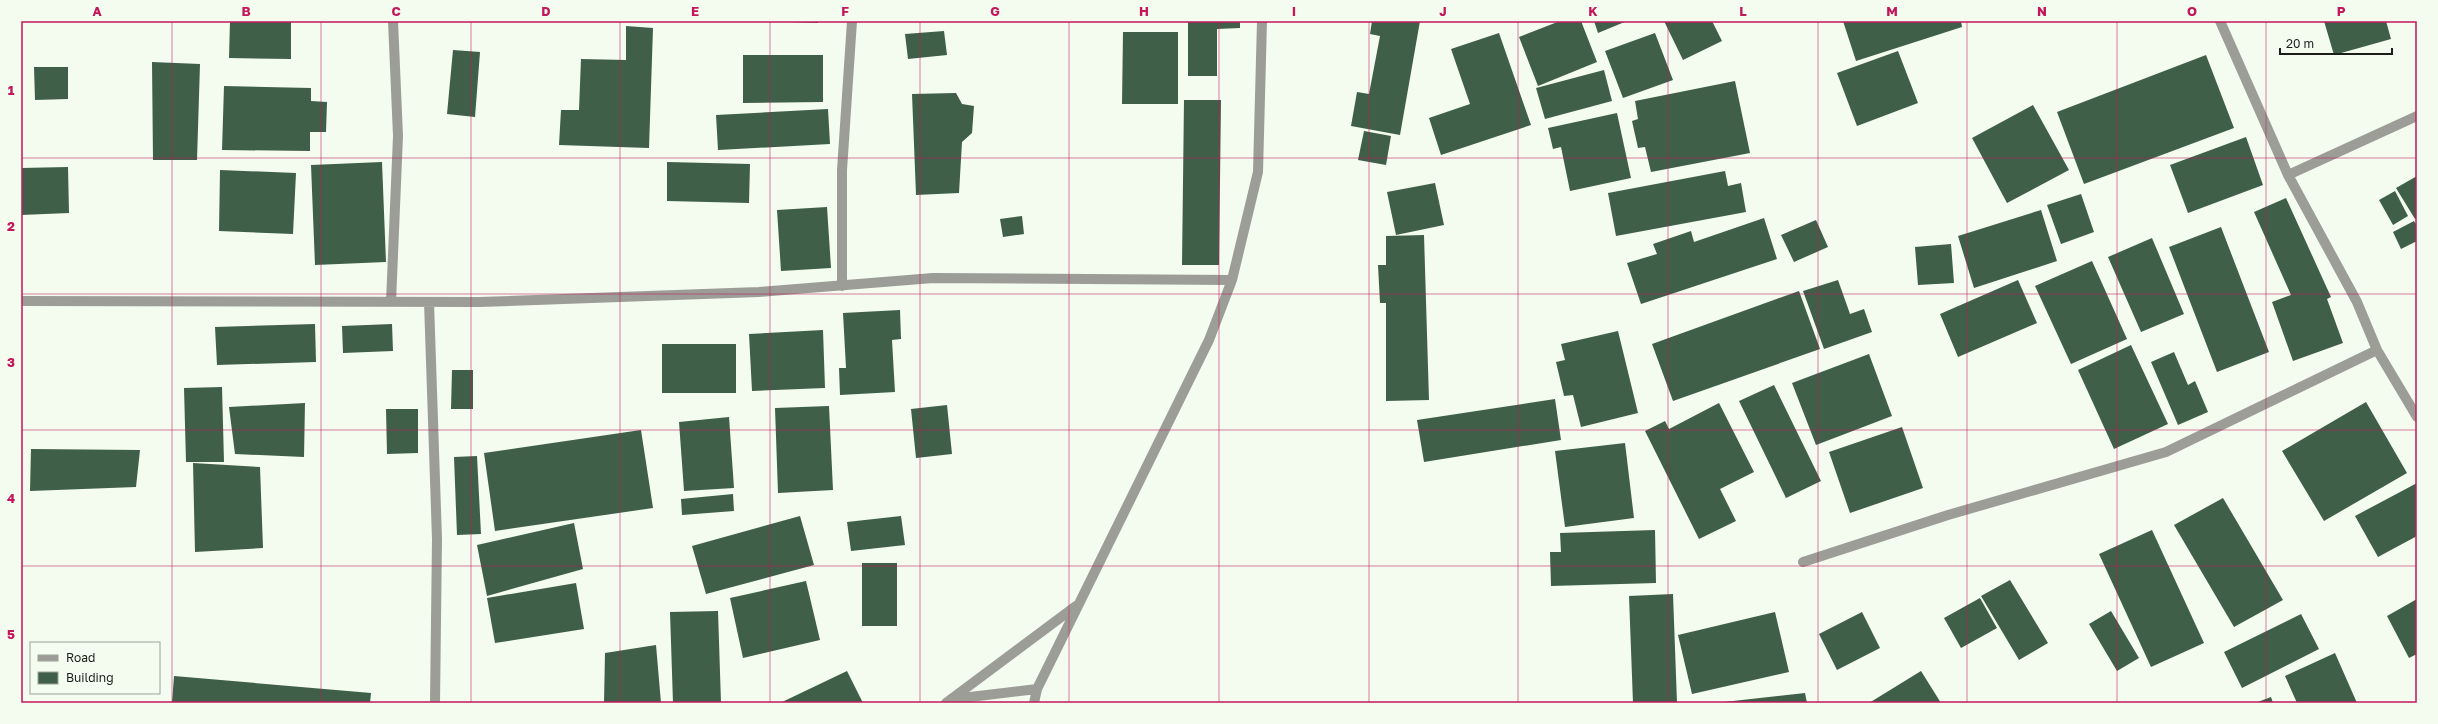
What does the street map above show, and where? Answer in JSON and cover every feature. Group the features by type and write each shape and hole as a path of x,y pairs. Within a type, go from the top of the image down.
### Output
{"street":[{"path":"391,302 398,136 393,21"},
{"path":"842,286 842,170 852,21"},
{"path":"1034,703 1037,689 1209,340 1232,280 1258,172 1262,21"},
{"path":"2220,21 2288,175 2357,302 2377,350 2417,417"},
{"path":"2288,175 2417,116"},
{"path":"21,301 429,302 759,292 933,278 1232,280"},
{"path":"429,302 437,539 435,703"},
{"path":"1803,562 1948,515 2166,452 2377,350"},
{"path":"949,701 1078,605"},
{"path":"949,701 1037,689"}],"building":[{"path":"230,21 291,21 291,59 229,58"},
{"path":"818,21 818,23 790,22"},
{"path":"1188,21 1240,21 1240,28 1217,29 1217,76 1188,76"},
{"path":"1372,21 1420,21 1400,135 1351,126 1357,92 1369,94 1380,36 1370,34"},
{"path":"1560,21 1581,21 1597,62 1538,86 1519,37"},
{"path":"1594,21 1627,21 1598,33"},
{"path":"1664,21 1712,21 1722,41 1683,60"},
{"path":"1843,21 1961,21 1962,27 1856,61"},
{"path":"2324,21 2386,21 2391,39 2334,55"},
{"path":"626,26 653,28 649,148 559,145 561,110 579,110 581,59 626,60"},
{"path":"944,31 947,55 908,59 905,34"},
{"path":"1123,32 1178,32 1178,104 1122,104"},
{"path":"1499,33 1531,125 1441,155 1429,118 1470,104 1451,49"},
{"path":"1655,33 1673,80 1623,98 1605,51"},
{"path":"453,50 480,52 475,117 447,114"},
{"path":"1898,51 1918,103 1857,126 1837,73"},
{"path":"743,55 823,55 823,102 743,103"},
{"path":"2206,55 2234,128 2084,184 2057,112"},
{"path":"152,62 200,64 197,160 153,160"},
{"path":"34,67 68,67 68,99 35,100"},
{"path":"1604,70 1612,101 1545,119 1536,88"},
{"path":"1735,81 1750,153 1651,172 1645,147 1638,148 1632,121 1638,119 1635,101"},
{"path":"224,86 311,88 311,101 327,102 326,132 310,132 310,151 222,150"},
{"path":"956,93 962,104 974,106 972,133 962,142 959,193 916,195 912,94"},
{"path":"1184,100 1221,100 1219,265 1182,265"},
{"path":"2033,105 2069,170 2007,203 1972,138"},
{"path":"828,109 830,144 718,150 716,115"},
{"path":"1617,113 1631,178 1570,191 1561,147 1553,149 1548,128"},
{"path":"1364,131 1391,136 1386,165 1358,160"},
{"path":"2246,137 2263,185 2188,213 2170,165"},
{"path":"382,162 386,262 315,265 311,165"},
{"path":"667,162 750,164 749,203 667,201"},
{"path":"68,167 69,213 21,215 21,168"},
{"path":"220,170 296,173 293,234 219,231"},
{"path":"1725,171 1728,186 1741,183 1746,212 1616,236 1608,193"},
{"path":"2417,176 2417,218 2415,219 2396,188"},
{"path":"1435,183 1444,225 1396,235 1387,192"},
{"path":"2395,191 2408,216 2393,225 2379,200"},
{"path":"2081,194 2094,232 2061,244 2047,205"},
{"path":"2286,198 2331,297 2327,299 2343,343 2293,361 2272,302 2291,295 2254,212"},
{"path":"827,207 831,268 781,271 777,210"},
{"path":"2041,210 2057,261 1974,288 1958,236"},
{"path":"1022,216 1024,234 1003,237 1000,219"},
{"path":"1764,218 1777,259 1641,304 1627,263 1657,254 1653,244 1691,231 1694,242"},
{"path":"1816,220 1828,247 1794,262 1781,235"},
{"path":"2414,221 2417,226 2417,241 2401,249 2393,232"},
{"path":"2221,227 2269,352 2217,372 2169,247"},
{"path":"1424,235 1429,400 1386,401 1386,303 1380,303 1378,265 1386,265 1386,236"},
{"path":"2152,238 2184,314 2141,332 2108,257"},
{"path":"1951,244 1954,283 1918,285 1915,247"},
{"path":"2092,261 2127,339 2071,364 2035,286"},
{"path":"1838,280 1850,314 1864,309 1872,332 1824,349 1803,291"},
{"path":"2018,280 2037,323 1958,357 1940,314"},
{"path":"1799,291 1820,349 1673,401 1652,344"},
{"path":"900,310 901,339 892,340 895,392 840,395 839,368 846,368 843,313"},
{"path":"315,324 316,362 217,365 215,327"},
{"path":"392,324 393,351 343,353 342,326"},
{"path":"823,330 825,388 752,391 749,334"},
{"path":"1618,331 1638,413 1581,427 1573,395 1564,396 1556,362 1565,360 1561,344"},
{"path":"662,344 736,344 736,393 662,393"},
{"path":"2131,345 2168,424 2114,449 2078,370"},
{"path":"2174,352 2188,385 2195,381 2208,412 2178,425 2151,362"},
{"path":"1869,354 1892,416 1816,445 1792,383"},
{"path":"452,370 473,370 473,409 451,409"},
{"path":"1774,385 1821,481 1786,498 1739,401"},
{"path":"222,387 224,462 186,462 184,388"},
{"path":"1555,399 1561,440 1424,462 1417,420"},
{"path":"2366,402 2407,473 2324,521 2282,451"},
{"path":"305,403 304,457 235,454 229,407"},
{"path":"1719,403 1754,472 1720,489 1736,521 1699,539 1645,431 1665,421 1669,429"},
{"path":"947,405 952,454 916,458 911,409"},
{"path":"829,406 833,490 778,493 775,408"},
{"path":"386,409 418,409 418,453 387,454"},
{"path":"729,417 734,488 684,491 679,422"},
{"path":"1902,427 1923,488 1850,513 1829,452"},
{"path":"641,430 653,508 495,531 484,453"},
{"path":"1625,443 1634,518 1565,527 1555,451"},
{"path":"31,449 140,450 136,487 30,491"},
{"path":"477,456 481,534 457,535 454,457"},
{"path":"193,463 260,467 263,548 195,552"},
{"path":"2417,483 2417,536 2378,557 2355,516"},
{"path":"733,494 734,511 682,515 681,499"},
{"path":"2223,498 2283,600 2234,627 2174,525"},
{"path":"800,516 814,565 706,594 692,546"},
{"path":"901,516 905,545 851,551 847,522"},
{"path":"574,523 583,569 487,596 477,545"},
{"path":"1655,530 1656,583 1551,586 1550,552 1561,552 1560,533"},
{"path":"2152,530 2204,643 2151,667 2099,554"},
{"path":"862,563 897,563 897,626 862,626"},
{"path":"2010,580 2048,643 2019,660 1981,596"},
{"path":"806,581 820,640 743,658 730,598"},
{"path":"576,583 584,629 495,643 487,598"},
{"path":"1673,594 1677,703 1633,703 1629,596"},
{"path":"1980,598 1997,628 1961,648 1944,618"},
{"path":"2417,599 2417,654 2409,658 2387,616"},
{"path":"718,611 721,703 673,703 670,612"},
{"path":"2111,611 2139,658 2117,671 2089,624"},
{"path":"1775,612 1789,672 1692,694 1678,635"},
{"path":"1862,612 1880,648 1837,670 1819,634"},
{"path":"2301,614 2319,649 2242,688 2224,652"},
{"path":"656,645 661,703 604,703 605,653"},
{"path":"2335,653 2357,703 2297,703 2285,676"},
{"path":"847,671 863,703 780,703"},
{"path":"1921,671 1941,703 1869,703"},
{"path":"174,676 371,693 370,703 172,703"},
{"path":"1805,693 1807,703 1724,703 1724,702"},
{"path":"2271,697 2273,703 2255,703"}]}
